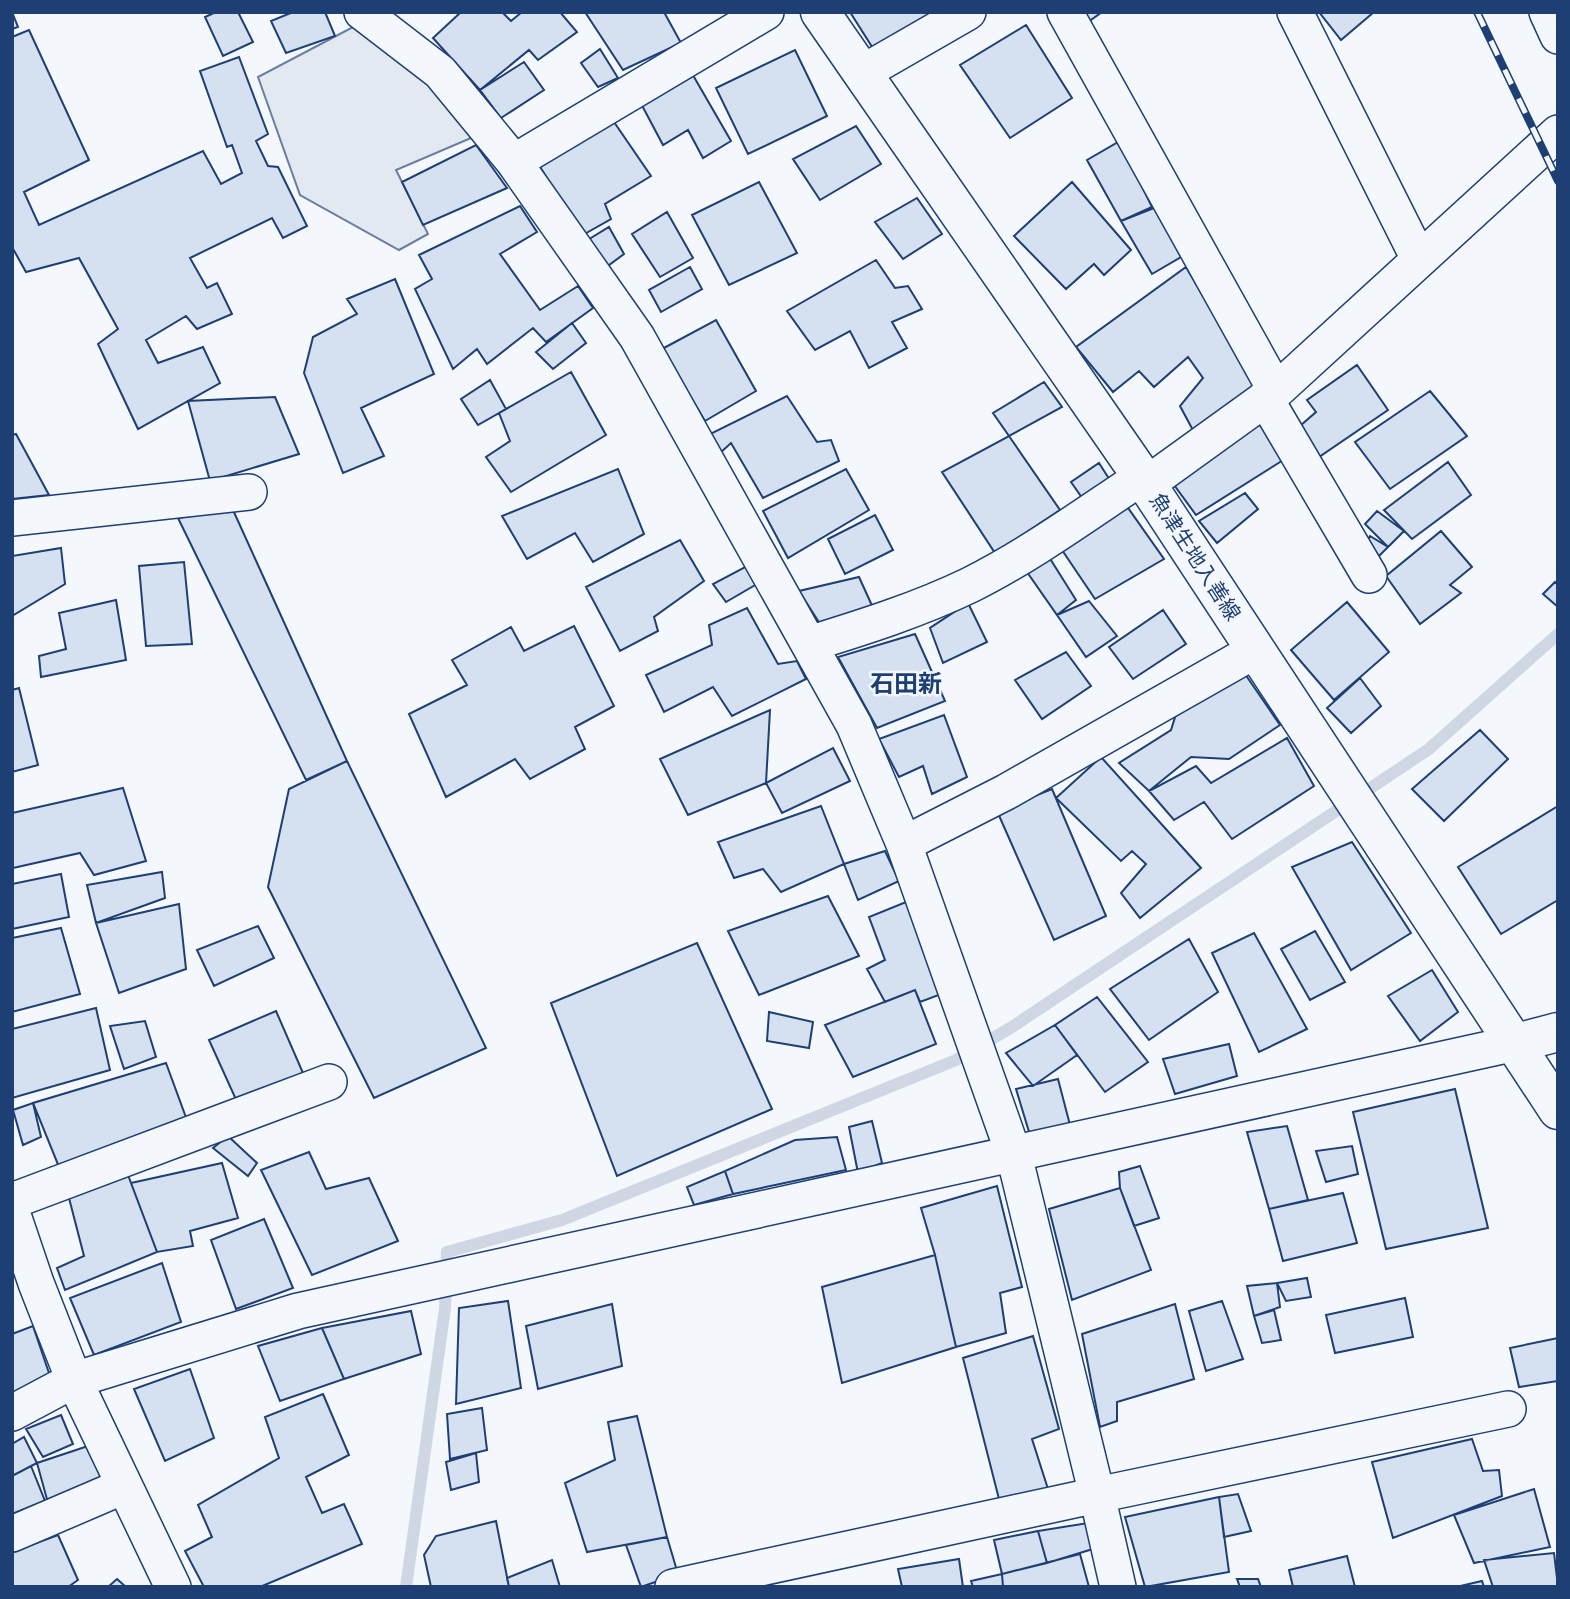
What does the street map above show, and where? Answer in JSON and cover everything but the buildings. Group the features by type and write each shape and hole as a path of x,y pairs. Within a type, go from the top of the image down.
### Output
{"main road":[{"name":"魚津生地入善線","path":"820,12 1144,481 1558,1110"},
{"path":"1516,1044 1558,1032"}],"street":[{"path":"362,12 440,72 513,162 637,337 854,725 904,844 1014,1155 1118,1587"},
{"path":"513,162 766,12"},
{"path":"862,73 968,12"},
{"path":"1065,12 1369,575"},
{"path":"1295,12 1419,259"},
{"path":"1547,12 1558,36"},
{"path":"809,644 895,617 971,584 1144,481 1271,395 1558,133"},
{"path":"12,518 249,492"},
{"path":"904,844 1017,785 1256,650"},
{"path":"12,1413 75,1380 298,1311 1516,1044"},
{"path":"12,1201 329,1082"},
{"path":"12,1212 36,1283 75,1380 173,1587"},
{"path":"673,1587 1508,1409"},
{"path":"12,1534 124,1486"}],"shaded area":[{"path":"355,26 440,92 471,138 396,170 428,234 399,250 300,195 258,77"}],"waterway":[{"path":"406,1587 445,1308 447,1252 562,1220 956,1060 1012,1027 1429,749 1558,634"}],"railway":[{"path":"1477,12 1558,181"}],"district":[{"name":"石田新","path":"906,684"}]}
